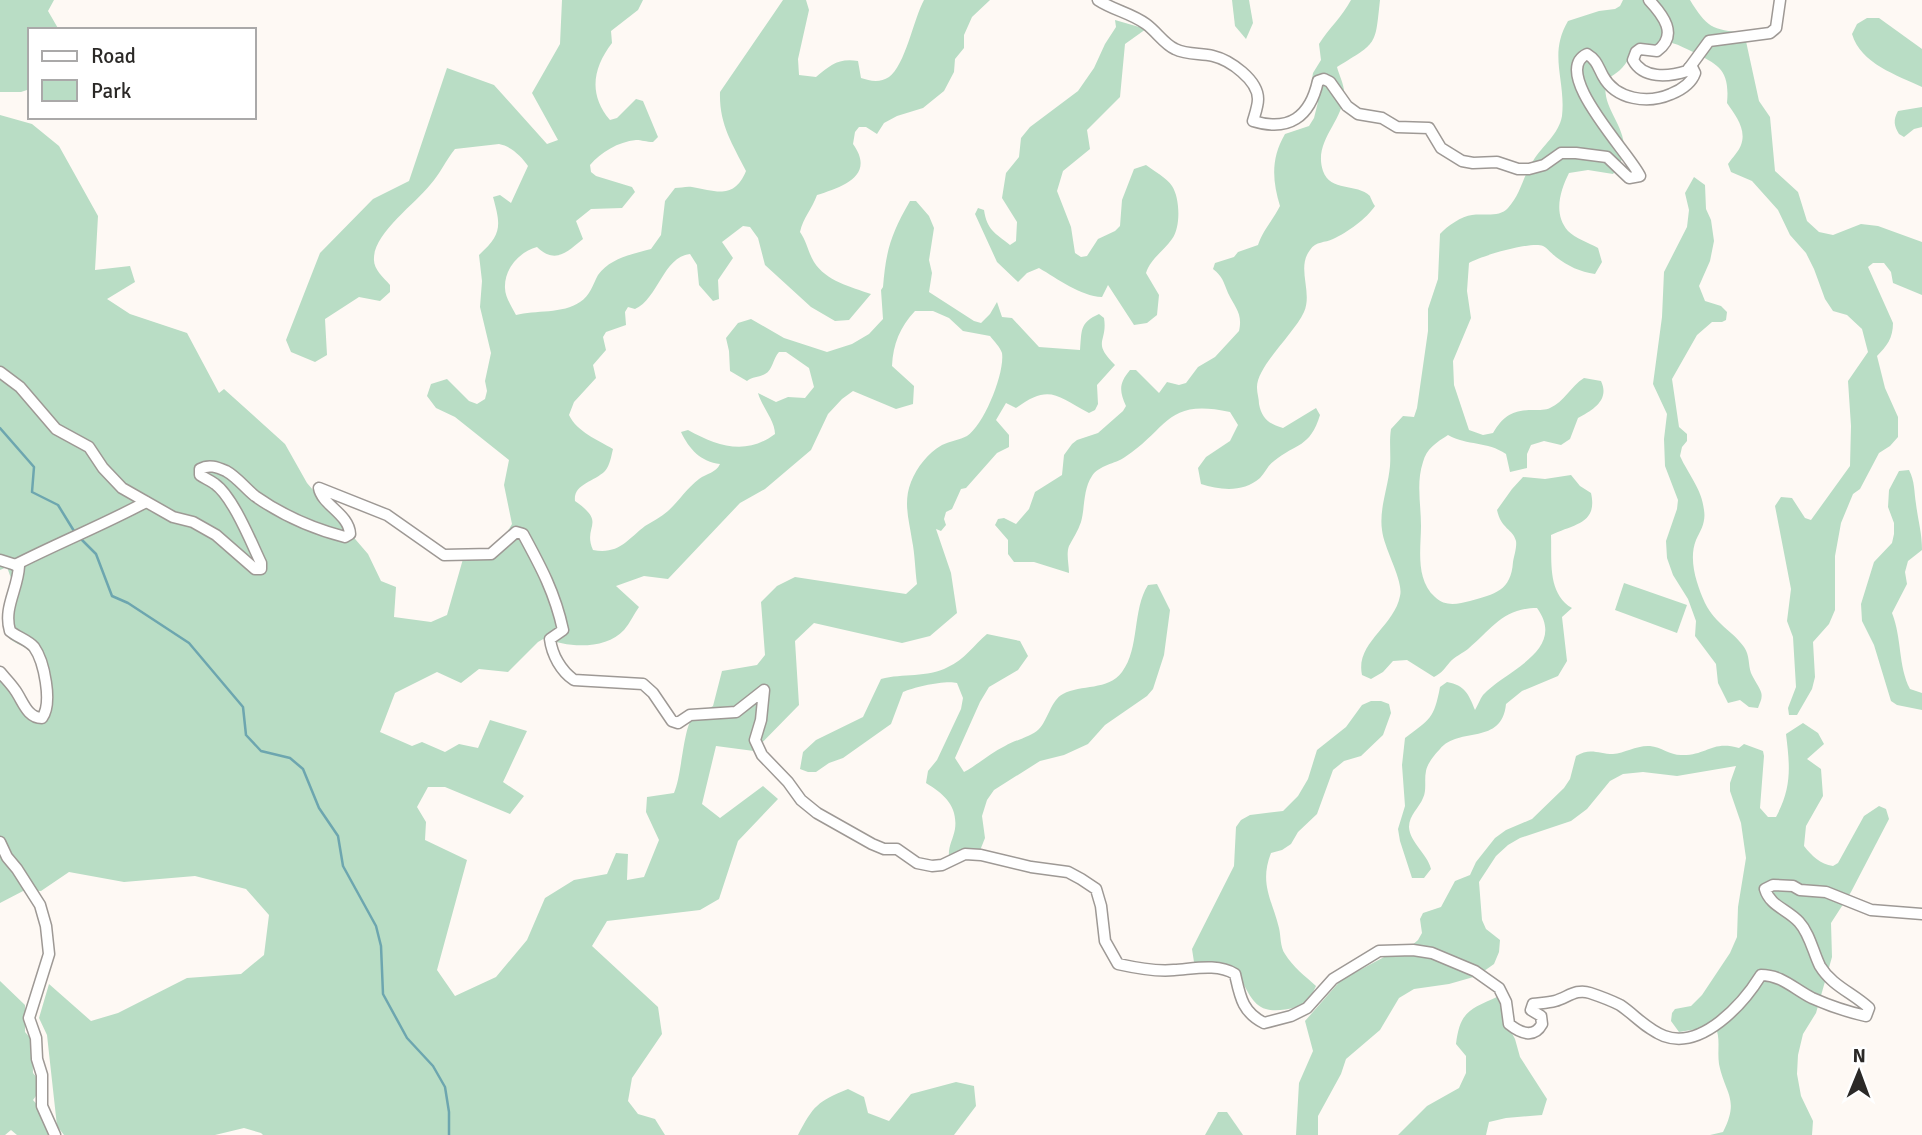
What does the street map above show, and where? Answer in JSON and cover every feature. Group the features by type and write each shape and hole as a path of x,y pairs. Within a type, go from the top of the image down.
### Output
{"street":[{"path":"1098,0 1149,26 1175,49 1224,59 1249,79 1257,92 1253,121 1264,124 1284,123 1301,117 1310,105 1318,81 1324,79 1330,82 1347,106 1358,114 1382,118 1397,127 1429,128 1441,148 1462,160 1474,163 1497,162 1518,169 1544,165 1561,153 1576,153 1607,157 1629,178 1640,176 1584,96 1578,79 1581,57 1587,54 1598,64 1608,83 1623,95 1641,100 1659,99 1683,88 1695,73 1692,67 1689,68"},
{"path":"1649,0 1666,22 1668,38 1665,46 1657,51 1640,49 1633,60 1643,73 1652,74 1680,73 1689,68 1709,41 1770,33 1776,28 1780,0"},
{"path":"0,372 20,387 56,429 89,447 103,468 122,488 173,517 193,522 216,536 255,569 261,569 261,563 242,522 215,483 200,475 200,469 205,466 227,471 258,498 288,516 345,537 350,534 349,527 322,496 319,488 387,515 444,555 491,554 516,533 523,534 550,583 557,602 563,630 550,639 551,650 566,675 574,680 643,684 649,688 671,721 678,723 690,715 736,712 764,690 761,720 755,740 762,755 801,800 824,818 884,849 897,849 917,863 942,865 965,854 1068,872 1096,889 1105,941 1118,964 1140,969 1173,971 1189,968 1228,970 1235,974 1244,1007 1252,1017 1264,1023 1291,1016 1307,1008 1333,979 1379,951 1396,950 1432,953 1487,979 1499,988 1506,1002 1509,1024 1523,1033 1539,1031 1542,1024 1541,1016 1531,1010 1533,1004 1556,1001 1576,992 1588,992 1619,1005 1641,1023 1664,1036 1679,1039 1708,1031 1720,1023 1753,988 1761,975 1782,978 1813,999 1847,1012 1867,1016 1869,1008 1838,988 1820,966 1801,924 1768,899 1765,889 1773,885 1793,886 1800,890 1826,892 1871,910 1922,914"},
{"path":"15,565 146,502"},
{"path":"0,560 19,566 19,576 11,596 8,624 10,631 32,644 41,660 46,682 46,713 42,718 36,718 30,713 0,672"},
{"path":"0,842 7,857 40,905 46,926 49,954 29,1018 36,1038 37,1059 42,1075 42,1106 55,1135"}],"green space":[{"path":"0,0 54,0 48,11 58,28 28,28 28,90 0,92"},
{"path":"562,0 643,0 638,10 611,31 612,43 597,71 596,91 598,101 610,120 617,118 636,99 643,101 658,137 653,142 636,140 616,145 590,165 591,172 596,176 632,187 635,192 622,208 591,209 576,221 583,239 566,252 549,255 537,247 530,249 514,262 507,274 505,288 516,315 573,306 586,297 598,275 609,264 622,257 651,249 661,235 665,201 675,188 724,191 736,186 746,171 724,124 720,92 783,0 806,0 809,10 798,59 799,75 816,77 835,63 851,60 858,61 861,78 875,81 889,77 900,63 924,0 990,0 972,17 964,35 964,48 955,59 954,72 944,91 923,108 884,123 877,134 866,127 859,127 855,132 853,144 861,164 858,172 845,184 817,195 803,222 800,232 819,269 840,282 871,294 849,320 835,321 811,307 765,265 758,238 750,227 743,226 722,242 733,258 718,280 719,299 713,301 699,285 697,265 690,254 673,262 643,304 635,309 628,307 625,312 626,325 606,332 603,337 606,350 593,365 596,378 574,402 569,415 582,431 613,449 605,471 581,487 575,495 575,501 585,509 592,520 590,542 593,550 610,550 622,545 668,511 699,479 718,467 720,464 707,461 696,454 681,432 688,430 731,446 753,445 775,434 758,393 776,402 788,397 805,398 814,387 809,368 786,352 779,352 768,372 747,381 730,371 726,338 738,323 751,319 784,338 827,352 852,344 869,334 883,319 881,290 888,252 898,223 910,201 916,201 929,216 934,228 929,260 932,273 929,292 974,321 981,323 997,302 1002,317 1012,318 1039,347 1080,350 1085,324 1099,314 1104,318 1102,346 1115,365 1097,385 1098,404 1095,410 1089,413 1060,397 1045,394 1016,408 1006,403 996,420 1009,435 1009,447 997,453 966,488 961,489 952,509 946,512 946,525 941,531 936,529 951,573 957,613 930,636 902,643 814,623 795,641 799,705 754,751 716,746 702,804 720,818 763,786 778,799 738,841 719,899 700,910 607,921 592,946 658,1007 662,1034 632,1078 628,1101 638,1114 655,1119 665,1135 263,1135 244,1128 215,1135 64,1135 57,1126 47,1035 39,1018 49,984 91,1021 118,1013 187,978 241,974 264,955 269,915 246,889 195,876 124,882 69,872 41,891 25,890 0,903 0,668 31,710 39,713 43,689 40,671 33,656 26,648 8,637 3,621 5,600 12,581 7,567 0,570 0,115 32,124 59,146 98,216 95,270 130,266 135,282 107,299 130,314 187,333 219,393 224,389 285,444 307,483 368,554 381,581 396,587 394,617 431,622 447,615 463,559 493,556 512,524 504,485 509,460 455,417 436,408 427,396 431,384 447,379 469,401 477,404 485,399 485,381 491,353 480,307 482,281 479,255 492,241 498,229 493,197 500,195 511,203 528,166 526,163 512,149 499,144 455,149 434,181 396,219 376,248 375,266 390,285 390,292 380,301 359,297 325,319 327,355 315,362 291,352 286,340 320,253 373,199 409,181 447,68 494,85 547,144 558,140 532,93 560,44","holes":["915,311 933,311 949,318 963,331 990,336 1002,353 1002,362 992,398 974,430 932,452 911,482 907,511 917,584 906,594 795,577 777,586 761,602 765,655 757,665 722,671 713,706 695,715 690,723 674,793 647,797 646,812 659,840 644,877 627,880 628,854 616,853 607,874 574,880 545,898 527,940 496,977 455,996 437,970 467,860 425,840 426,822 417,807 428,787 445,787 510,814 524,796 503,782 527,731 490,720 478,748 459,744 445,752 422,742 412,746 380,732 395,693 437,672 461,683 479,669 508,672 545,638 564,644 586,645 597,644 616,636 626,627 639,607 616,586 644,576 668,579 740,503 765,489 811,450 828,414 842,399 853,391 896,409 913,404 914,386 892,366 894,350 901,330"]},
{"path":"1232,0 1249,0 1253,23 1246,39 1235,26"},
{"path":"1351,0 1380,0 1377,26 1367,47 1337,67 1344,94 1339,114 1325,141 1321,160 1326,178 1338,185 1365,192 1375,206 1350,229 1315,245 1310,250 1304,264 1307,296 1304,312 1263,370 1257,388 1262,414 1270,423 1283,428 1316,408 1320,415 1312,434 1302,444 1272,463 1253,483 1239,488 1216,488 1201,484 1198,468 1206,457 1230,441 1238,425 1230,412 1193,409 1180,412 1125,457 1099,469 1092,476 1081,522 1068,549 1069,573 1034,562 1014,562 1008,554 1008,540 995,525 998,519 1004,518 1016,524 1029,509 1035,492 1062,475 1064,455 1072,444 1098,433 1123,411 1126,406 1121,387 1130,370 1136,370 1159,393 1167,382 1179,385 1186,383 1198,367 1215,357 1239,331 1239,315 1219,274 1213,269 1215,263 1258,245 1280,206 1274,178 1280,143 1285,134 1309,126 1314,118 1318,102 1311,85 1313,73 1321,60 1319,44"},
{"path":"1623,0 1646,0 1660,21 1663,33 1657,45 1639,43 1622,68 1607,79 1605,91 1608,103 1624,147 1621,160 1613,174 1588,170 1569,173 1563,187 1559,210 1568,231 1598,248 1602,262 1595,274 1584,272 1565,263 1543,246 1537,245 1506,250 1469,263 1467,291 1471,318 1453,361 1454,385 1469,430 1483,435 1493,433 1505,418 1515,413 1547,409 1555,405 1584,378 1601,381 1602,399 1578,418 1570,439 1561,445 1544,441 1531,445 1527,454 1527,468 1510,472 1506,454 1492,447 1448,435 1427,453 1420,478 1420,553 1424,581 1435,597 1452,604 1494,593 1509,579 1516,541 1501,521 1497,510 1523,477 1545,479 1571,475 1580,486 1591,493 1591,511 1587,517 1576,525 1551,535 1551,566 1555,585 1558,594 1572,608 1562,617 1567,661 1558,676 1522,691 1506,704 1503,717 1497,726 1448,742 1432,759 1426,771 1424,795 1409,827 1412,838 1431,869 1424,878 1412,878 1398,829 1405,806 1402,765 1405,738 1430,717 1436,706 1440,687 1447,682 1458,686 1466,692 1475,710 1483,695 1530,659 1545,636 1544,623 1537,608 1525,609 1507,616 1491,627 1434,677 1407,660 1393,661 1383,672 1371,679 1362,675 1364,654 1391,617 1400,596 1399,582 1381,522 1390,466 1391,429 1403,416 1414,417 1417,408 1428,331 1428,309 1438,279 1440,234 1464,217 1500,213 1512,203 1533,161 1554,134 1562,116 1558,57 1562,33 1568,21 1615,9"},
{"path":"1657,0 1690,0 1711,25 1724,30 1744,32 1759,101 1770,117 1775,171 1798,192 1807,221 1819,232 1833,235 1861,224 1878,226 1922,242 1922,295 1893,283 1891,272 1884,263 1873,263 1868,267 1893,323 1889,341 1877,356 1885,388 1898,417 1898,437 1879,453 1860,489 1853,494 1841,523 1835,556 1835,610 1829,624 1813,642 1815,677 1812,689 1797,715 1789,715 1788,708 1796,687 1793,637 1787,621 1791,589 1775,506 1781,497 1792,498 1805,518 1811,520 1850,466 1848,381 1868,352 1862,329 1847,315 1833,311 1825,299 1806,253 1790,235 1778,210 1752,181 1731,172 1728,164 1740,147 1742,133 1739,122 1727,103 1727,83 1724,76 1710,61 1672,43 1673,30"},
{"path":"1867,18 1879,18 1922,49 1922,87 1891,73 1863,53 1852,34 1857,24"},
{"path":"1115,20 1146,29 1125,44 1120,97 1087,130 1090,149 1063,171 1057,191 1071,227 1075,253 1081,257 1087,256 1098,239 1120,226 1122,200 1134,169 1146,165 1164,177 1175,191 1178,220 1175,234 1146,273 1159,295 1157,315 1147,323 1134,325 1108,285 1102,297 1094,296 1069,286 1039,268 1027,273 1018,282 997,262 975,214 978,208 984,210 987,222 996,234 1010,245 1016,241 1017,222 1002,198 1006,173 1019,157 1021,138 1030,127 1078,91 1116,27"},
{"path":"1922,107 1922,127 1914,129 1904,137 1899,134 1895,123 1898,111"},
{"path":"1694,177 1705,185 1706,209 1711,220 1714,241 1710,261 1699,286 1705,301 1721,306 1727,312 1726,320 1712,322 1697,335 1672,379 1679,427 1687,434 1687,441 1680,456 1698,488 1704,510 1704,522 1696,540 1693,564 1709,611 1746,650 1751,673 1762,694 1758,708 1749,707 1740,700 1728,703 1718,683 1716,664 1695,636 1696,621 1667,558 1666,541 1678,500 1665,466 1667,414 1653,384 1662,317 1664,272 1687,227 1689,210 1685,193"},
{"path":"1909,470 1914,487 1922,550 1908,561 1905,572 1907,584 1892,613 1906,680 1910,689 1922,693 1922,710 1897,705 1891,701 1874,645 1862,621 1861,604 1874,562 1892,543 1894,523 1888,507 1889,490 1899,471"},
{"path":"1624,583 1687,605 1677,633 1615,610"},
{"path":"1157,584 1170,610 1164,655 1153,689 1105,725 1088,744 1064,755 1040,761 994,790 987,800 982,816 985,838 979,853 949,857 955,829 952,807 944,796 926,783 928,771 937,760 961,709 963,698 957,683 930,684 903,692 891,724 843,758 816,772 800,769 803,752 816,740 863,717 881,679 940,670 954,664 987,634 1020,641 1028,656 1018,670 989,687 955,758 964,772 1009,744 1036,732 1055,701 1063,694 1102,685 1116,678 1128,662 1143,595 1148,585"},
{"path":"1371,701 1389,704 1391,713 1383,735 1361,756 1344,761 1333,770 1317,814 1298,832 1291,844 1271,853 1266,883 1282,948 1299,971 1316,986 1308,1000 1298,1006 1285,1010 1266,1009 1253,1000 1236,971 1194,962 1192,949 1234,866 1236,827 1241,820 1250,815 1283,811 1298,796 1308,779 1317,750 1346,727 1362,705"},
{"path":"1803,723 1818,733 1824,744 1807,759 1821,769 1823,796 1806,826 1804,846 1807,850 1820,861 1833,866 1838,863 1864,816 1879,806 1886,809 1889,819 1851,892 1831,923 1832,957 1816,1013 1803,1034 1797,1074 1801,1096 1813,1121 1812,1135 1710,1135 1723,1132 1731,1104 1719,1064 1717,1031 1715,1026 1679,1032 1671,1021 1675,1009 1691,1006 1702,995 1730,953 1737,937 1738,907 1746,858 1741,823 1730,791 1736,766 1677,776 1643,772 1623,774 1610,781 1587,809 1571,821 1520,838 1508,845 1496,856 1479,882 1482,920 1486,929 1500,940 1494,964 1477,976 1449,984 1414,989 1399,998 1380,1030 1346,1059 1341,1074 1318,1116 1318,1135 1296,1135 1299,1083 1313,1051 1305,1021 1341,980 1386,956 1409,948 1418,940 1422,933 1420,919 1423,913 1441,907 1455,881 1470,875 1476,862 1495,838 1532,819 1564,788 1570,779 1576,756 1590,751 1613,754 1645,746 1677,755 1690,755 1722,746 1739,748 1744,744 1763,751 1760,808 1768,817 1776,817 1787,786 1786,734"},
{"path":"0,981 25,1005 25,1032 32,1040 33,1073 39,1080 39,1092 33,1100 42,1110 50,1135 17,1135 11,1130 0,1135"},
{"path":"1499,996 1505,1020 1515,1039 1520,1057 1547,1099 1542,1115 1489,1122 1486,1135 1398,1135 1427,1106 1459,1088 1466,1073 1466,1056 1456,1044 1460,1024 1474,1008"},
{"path":"956,1082 974,1086 976,1106 954,1135 798,1135 817,1106 848,1089 864,1097 868,1113 889,1121 911,1094"},
{"path":"1218,1112 1227,1112 1243,1135 1205,1135"}],"waterway":[{"path":"0,428 34,467 32,492 58,505 74,531"},
{"path":"81,539 96,554 112,596 128,603 189,643 243,707 246,735 261,751 290,758 303,769 319,808 338,836 343,866 376,926 381,946 383,994 407,1038 433,1066 445,1087 449,1135"}]}
